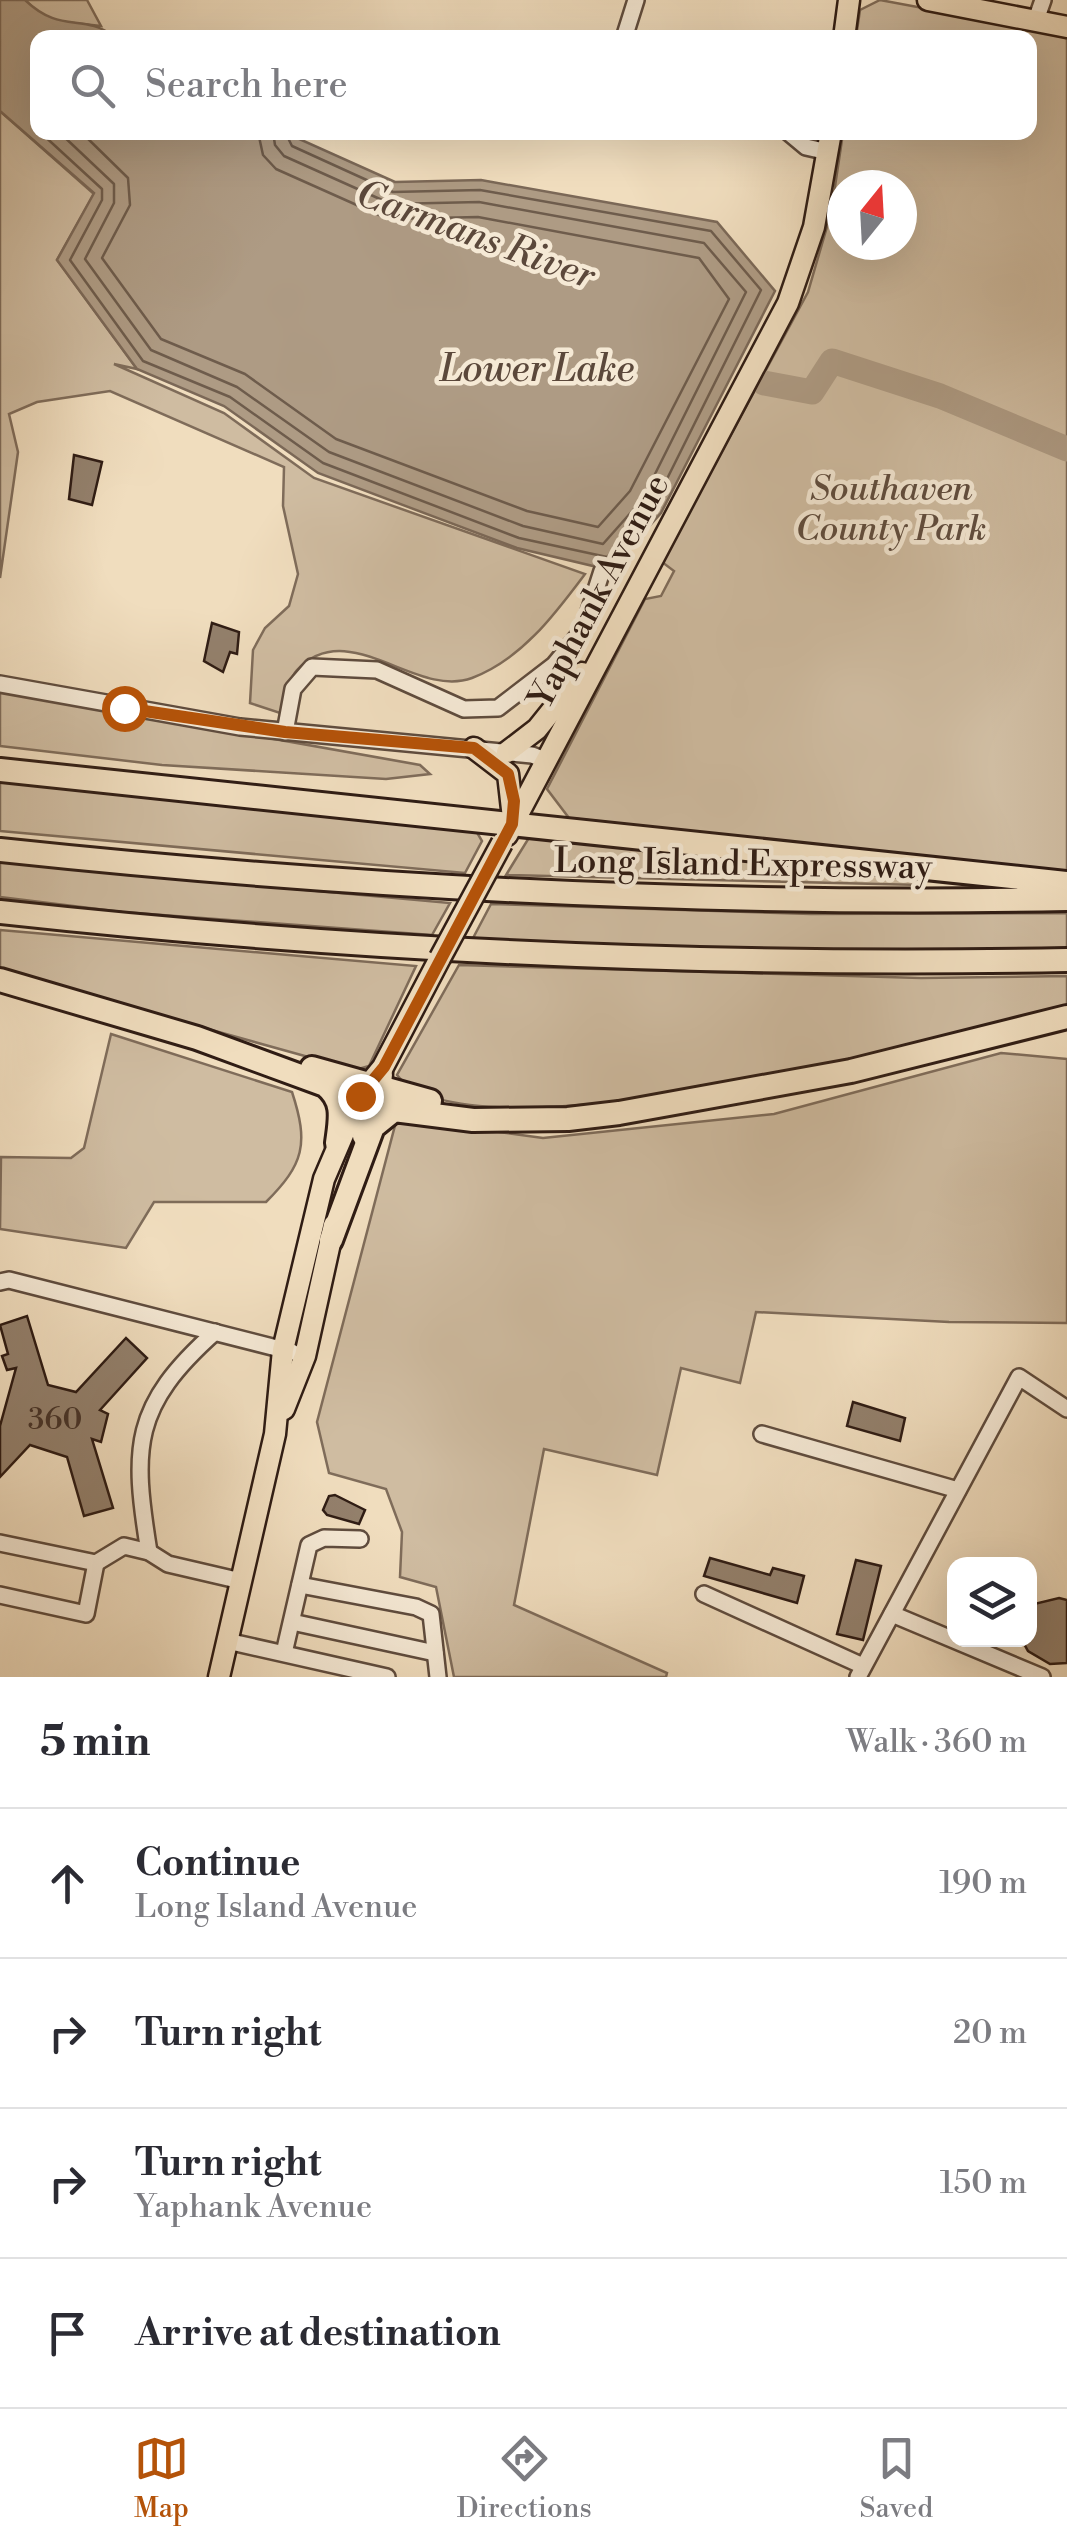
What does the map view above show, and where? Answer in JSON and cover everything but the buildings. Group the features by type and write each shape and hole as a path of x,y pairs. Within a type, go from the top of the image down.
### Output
{"highway":[{"path":"0,770 507,834 1067,883"},
{"name":"Long Island Expressway","path":"0,850 242,875 539,895 749,901 1067,899"},
{"path":"0,912 329,944 536,956 748,963 1067,960"},
{"path":"0,980 197,1038 378,1079 452,1107 534,1120"},
{"path":"331,1240 377,1122 387,1113 403,1108 473,1120 618,1113 780,1086 1067,1017"},
{"path":"197,1038 332,1090 340,1107 337,1143"}],"main road":[{"path":"845,30 849,0"},
{"path":"928,0 1039,10 1067,26"},
{"name":"Yaphank Avenue","path":"219,1677 275,1434 283,1350 317,1204 337,1143 378,1079 788,303 814,228 830,142"},
{"path":"508,752 537,729 604,650"},
{"path":"474,748 508,774 514,801 507,834"},
{"name":"Yaphank Avenue","path":"275,1434 305,1356 345,1178 379,1102 378,1079"}],"street":[{"path":"627,30 636,0"},
{"path":"798,140 806,147 830,142"},
{"path":"285,732 293,690 312,667 377,670 464,709 498,708 554,665 583,630 602,572"},
{"path":"0,684 203,722 474,748 545,760"},
{"path":"0,1282 9,1280 305,1356"},
{"path":"149,1552 137,1462 153,1399 215,1332"},
{"path":"704,1594 860,1672 1019,1377 1067,1409"},
{"path":"762,1434 958,1490"},
{"path":"284,1654 309,1544 324,1538 360,1538"},
{"path":"0,1543 96,1564 124,1546 149,1552 168,1564 241,1581"},
{"path":"0,1595 86,1614 96,1564"},
{"path":"300,1585 416,1606 431,1614 438,1677"},
{"path":"892,1614 1042,1677"},
{"path":"292,1622 435,1652"},
{"path":"227,1641 388,1677"}],"green space":[{"path":"25,0 87,0 101,26 46,20"},
{"name":"Southaven County Park","path":"880,0 1067,35 1067,872 569,818 547,789 645,599 661,596 674,571 662,562 808,292 827,227 827,260 917,260 917,170 837,170 842,140 1037,140 1037,30 857,30 860,10"},
{"path":"0,111 94,194 57,260 137,369 114,364 224,413 314,478 585,574 522,647 472,678 428,678 360,654 338,651 317,655 297,670 280,713 250,703 253,650 265,628 289,606 298,574 283,506 284,467 110,391 37,402 9,414 18,452 0,578"},
{"path":"0,690 420,765 430,774 386,779 162,765 0,746"},
{"path":"0,780 475,829 482,841 465,873 0,831"},
{"path":"530,836 921,877 920,885 506,875"},
{"path":"0,862 450,903 432,935 122,912 0,897"},
{"path":"491,904 811,914 1067,913 1067,950 807,951 472,940"},
{"path":"0,930 416,966 369,1066 355,1070 0,971"},
{"path":"459,965 921,978 1067,976 1067,1010 825,1067 717,1087 611,1102 516,1107 442,1100 397,1075"},
{"path":"111,1034 292,1092 300,1126 300,1152 288,1176 266,1202 154,1202 126,1248 0,1229 1,1157 71,1158 84,1148"},
{"path":"1001,1053 1067,1059 1067,1323 949,1322 756,1312 740,1383 681,1368 657,1475 544,1449 514,1605 667,1673 666,1677 454,1677 436,1587 400,1577 402,1532 386,1489 329,1473 317,1422 397,1118 543,1138 774,1114"}],"water":[{"name":"Lower Lake","path":"0,0 25,0 50,17 103,30 30,30 30,137 0,111"},
{"name":"Lower Lake","path":"33,140 302,140 395,182 481,180 717,222 775,291 661,513 610,570 517,548 318,473 224,406 137,369 57,260 94,193"}],"waterway":[{"name":"Carmans River","path":"764,383 812,392 832,361 940,396 1067,449"}],"route":[{"path":"124,708 285,732 474,748 508,774 514,801 512,824 384,1067 360,1096"}]}
